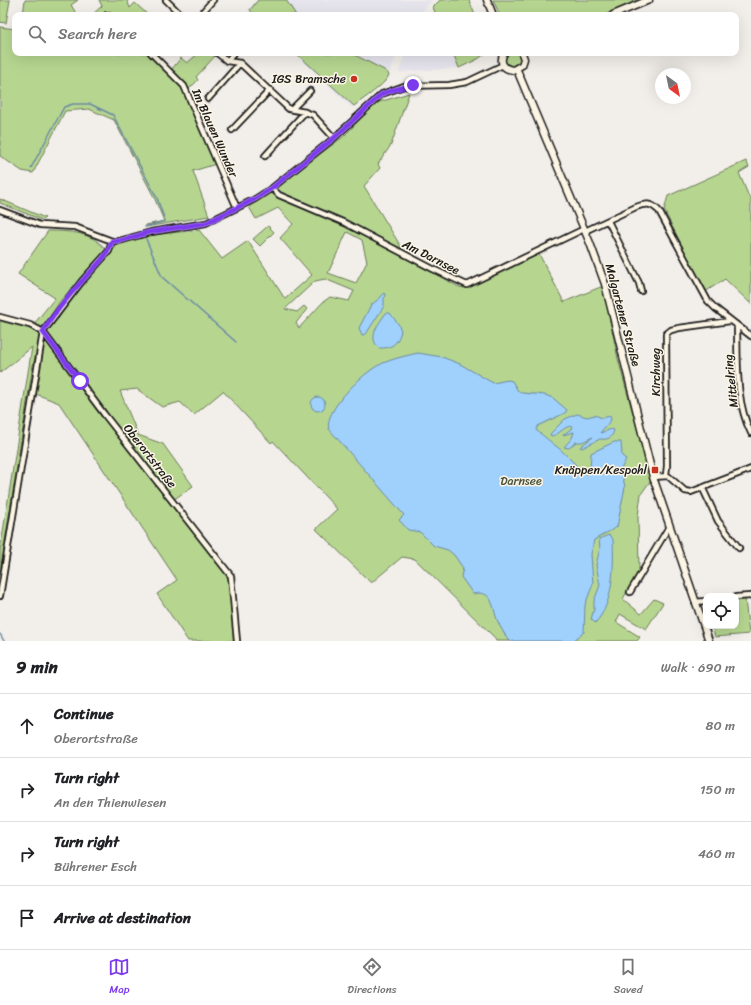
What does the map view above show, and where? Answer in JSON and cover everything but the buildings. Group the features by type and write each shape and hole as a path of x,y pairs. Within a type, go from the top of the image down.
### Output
{"street":[{"path":"166,0 178,12"},
{"path":"203,12 213,0"},
{"path":"487,0 492,12"},
{"path":"620,12 649,0"},
{"name":"Im Blauen Wunder","path":"154,56 184,86 237,208"},
{"path":"221,56 227,60 240,63 290,109 293,108 313,115 334,138"},
{"path":"227,60 231,56"},
{"path":"503,56 503,65 510,70 517,70 523,62 524,56"},
{"path":"208,99 240,63"},
{"path":"0,210 40,225 75,227 112,241 124,240 150,232 192,227 206,223 237,208 272,188 334,138 373,101 393,90 413,85 449,85 467,82 503,65"},
{"name":"Malgartener Straße","path":"517,70 584,230 612,306 653,477 709,641"},
{"path":"232,130 270,90"},
{"path":"293,108 310,91"},
{"path":"265,156 305,112"},
{"name":"Am Darnsee","path":"272,188 279,195 345,223 433,270 467,285 584,230"},
{"path":"584,230 608,221 636,206 652,204 659,211 708,301 730,321 751,336"},
{"path":"608,221 640,283 641,291"},
{"path":"0,596 43,332 50,320 109,251 112,241"},
{"name":"Oberortstraße","path":"0,317 30,325 43,332 109,420 231,576 237,641"},
{"name":"Kirchweg","path":"666,475 666,334 671,330 679,328 730,321"},
{"name":"Mittelring","path":"737,326 738,383 746,424 751,434"},
{"path":"653,477 666,475 685,492 691,492 703,489 751,469"},
{"path":"703,489 718,521 739,548"},
{"path":"630,592 667,530 670,528"},
{"path":"739,597 751,596"},
{"path":"695,602 703,601"}],"shaded area":[{"path":"256,0 432,0 422,12 250,12 248,10"},
{"name":"IGS Bramsche","path":"297,56 396,56 386,82 374,89 352,108"},
{"path":"404,56 454,56 459,68 399,72"}],"green space":[{"path":"0,0 10,0 6,23 0,22"},
{"path":"25,0 78,0 71,5 75,12 23,12"},
{"path":"99,0 127,0 130,8 135,3 145,12 95,12 102,6"},
{"path":"258,0 286,0 294,12 252,12 250,10"},
{"path":"440,0 469,0 474,12 435,12 433,7"},
{"path":"493,0 638,0 611,12 499,12"},
{"path":"0,27 12,29 12,56 150,56 175,80 183,90 216,164 193,171 209,216 146,227 146,225 164,221 154,197 114,120 89,109 65,111 33,173 22,171 0,156"},
{"path":"195,56 215,56 196,77 198,80 189,89 171,70 181,58 187,63"},
{"name":"IGS Bramsche","path":"299,56 357,56 386,71 389,75 383,83 354,106"},
{"path":"454,56 482,56 478,59 459,68"},
{"path":"507,56 520,57 520,63 513,68 506,63 505,60"},
{"path":"409,93 391,145 378,164 380,168 364,186 409,260 459,287 466,288 539,254 564,302 603,286 618,359 651,480 641,494 638,516 639,570 623,599 641,614 654,599 663,603 646,629 620,614 616,622 640,637 637,641 496,641 494,637 415,559 402,557 371,583 316,529 337,509 273,441 271,443 223,391 194,415 180,402 162,407 137,389 120,391 138,435 163,444 193,486 173,500 231,576 239,641 188,641 157,594 177,580 59,403 36,394 47,330 55,319 58,319 98,266 120,244 149,236 199,230 222,259 248,241 285,299 312,275 280,238 293,224 278,208 256,219 249,207 343,137 376,103","holes":["347,232 362,240 367,262 356,283 328,273","325,279 354,291 349,301 330,297 323,302 299,328 296,323 307,309 304,306 297,312 285,309 315,281"]},
{"path":"746,161 749,167 739,173 749,197 751,197 751,304 725,279 705,292 664,210 668,196"},
{"path":"0,199 45,218 42,220 0,203"},
{"path":"268,226 274,232 260,246 253,239"},
{"path":"48,231 72,232 87,236 101,244 106,250 60,301 43,327 34,324 55,298 18,274"},
{"path":"0,321 30,329 39,335 40,339 33,365 0,572 0,551 32,347 0,373"},
{"path":"745,599 749,634 715,637 713,629 739,629 739,600"}],"water":[{"path":"384,293 386,296 384,298 384,306 366,334 362,335 359,328 371,305"},
{"path":"386,313 390,313 399,325 401,331 394,344 388,347 379,348 374,339 375,330"},
{"name":"Darnsee","path":"418,353 442,357 460,364 493,383 508,380 512,381 518,391 522,393 545,395 553,398 567,410 565,413 538,426 536,430 561,450 584,473 588,474 590,471 591,453 614,442 621,442 622,456 626,459 621,469 625,487 617,527 594,540 591,554 593,584 585,605 584,632 573,641 510,641 498,622 489,597 480,593 473,594 461,577 463,568 454,555 448,550 434,546 420,532 408,530 399,520 404,515 329,429 329,421 338,403 355,384 372,369 398,358"},
{"path":"318,397 323,399 325,404 323,409 318,411 313,409 311,404 313,399"},
{"path":"577,414 587,417 595,415 602,418 610,416 611,420 600,433 612,429 614,430 611,437 607,439 600,439 582,448 580,447 593,437 582,442 576,442 569,448 564,447 572,438 574,432 563,435 572,428 571,426 554,435 551,436 550,434 565,419"},
{"path":"609,535 613,539 612,584 606,606 595,623 591,619 594,609 594,601 600,585 596,565 600,548 599,539"}],"waterway":[{"path":"31,168 64,107 73,104 90,104 113,115 157,198 165,221 145,227"},
{"path":"146,239 162,277 236,342"},
{"path":"0,634 4,641"}],"place":[{"name":"IGS Bramsche","path":"354,79"},
{"name":"Knäppen/Kespohl","path":"655,470"}],"route":[{"path":"80,381 43,332 50,320 109,251 112,241 120,241 150,232 192,227 219,218 272,188 334,138 382,94 404,86 413,85"}]}
